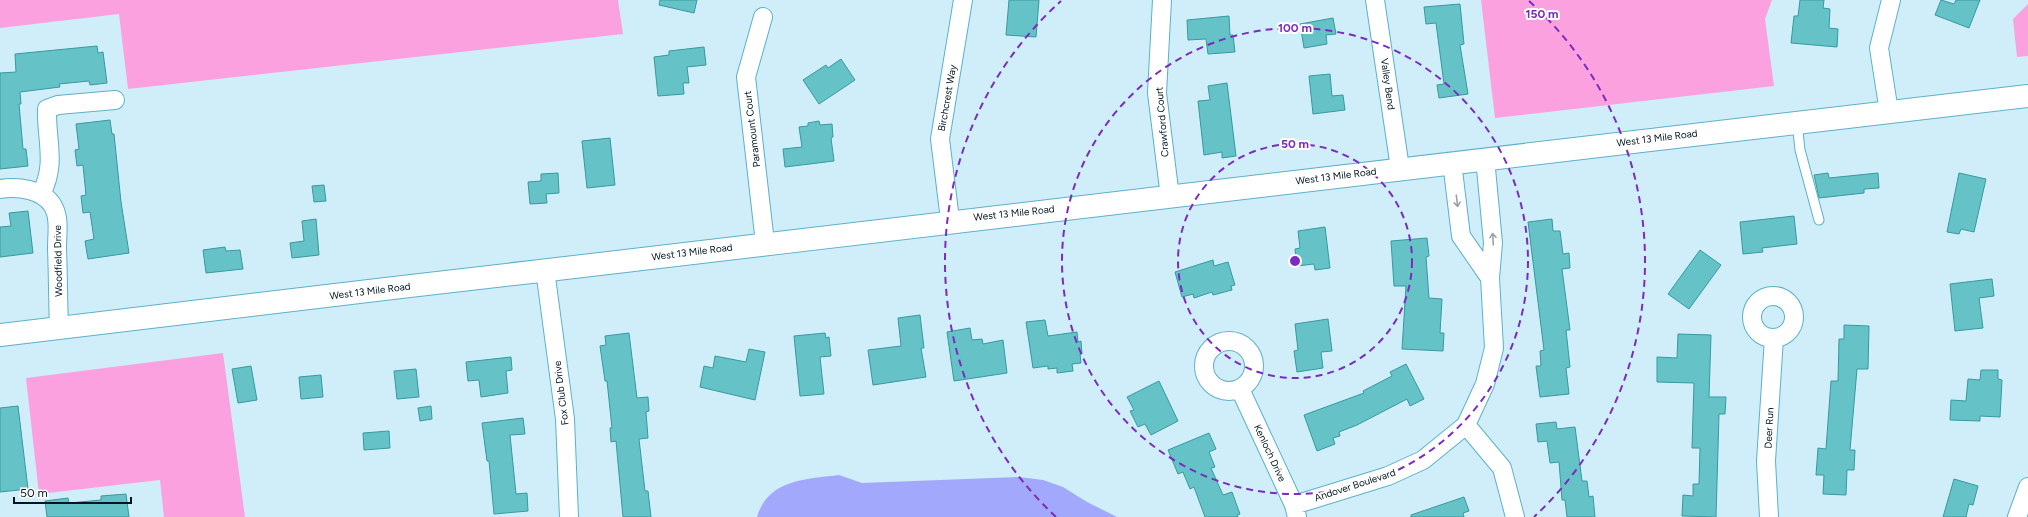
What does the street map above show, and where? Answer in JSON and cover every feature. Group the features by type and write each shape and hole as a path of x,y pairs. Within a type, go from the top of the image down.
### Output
{"street":[{"name":"Birchcrest Way","path":"950,220 940,139 963,0"},
{"name":"Crawford Court","path":"1162,0 1158,93 1170,197"},
{"name":"Valley Bend","path":"1375,0 1400,168"},
{"path":"1889,112 1879,48 1891,0"},
{"name":"Paramount Court","path":"763,17 746,77 765,243"},
{"name":"West 13 Mile Road","path":"0,335 950,220 1170,197 1400,168 2028,96"},
{"path":"0,189 14,188 41,194 46,185 51,162 47,109 58,105 115,100"},
{"name":"Andover Boulevard","path":"1296,511 1388,476 1423,460 1466,425 1485,384 1494,348 1490,278 1493,243 1485,158"},
{"path":"1452,162 1461,236 1490,278"},
{"name":"Woodfield Drive","path":"41,194 53,205 58,223 59,328"},
{"name":"Fox Club Drive","path":"545,270 565,419 569,517"},
{"name":"Deer Run","path":"1769,517 1766,461 1774,338"},
{"name":"Kenloch Drive","path":"1240,389 1296,511"},
{"path":"1466,425 1502,468 1515,517"},
{"path":"2017,517 2028,487"}],"lane":[{"path":"1797,122 1800,150 1819,220"}],"shaded area":[{"path":"0,0 618,0 623,34 128,89 119,14 0,28"},
{"path":"1481,0 1772,0 1765,19 1774,86 1495,118"},
{"path":"2028,4 2028,56 2017,57 2013,19"},
{"path":"223,353 245,517 164,517 160,480 39,494 26,378"}],"water":[{"path":"839,475 862,483 1019,477 1043,480 1063,487 1087,502 1117,517 757,517 762,504 779,488 802,480"}],"building":[{"path":"660,0 697,0 694,13 659,5"},
{"path":"1009,0 1039,0 1036,37 1006,35"},
{"path":"1800,0 1824,0 1823,8 1830,9 1829,28 1838,29 1837,47 1791,43 1794,16 1798,16"},
{"path":"1941,0 1954,4 1956,0 1980,0 1969,28 1935,15"},
{"path":"1460,4 1464,44 1460,45 1468,94 1439,98 1437,85 1444,84 1436,23 1426,24 1424,7"},
{"path":"1229,16 1230,35 1233,35 1235,52 1208,54 1206,39 1188,40 1187,20"},
{"path":"1333,18 1336,34 1326,35 1327,44 1304,48 1300,24"},
{"path":"97,46 98,53 103,52 107,83 90,85 89,81 59,84 60,87 20,92 21,104 19,104 23,149 26,149 28,166 0,169 0,73 16,72 15,54"},
{"path":"704,47 706,65 687,67 689,83 683,83 684,94 658,96 654,57 669,55 669,51"},
{"path":"841,59 855,80 819,104 803,80 826,65 828,68"},
{"path":"1330,74 1332,96 1343,95 1345,110 1313,114 1309,76"},
{"path":"1227,83 1236,156 1222,158 1222,152 1204,155 1198,101 1210,100 1208,86"},
{"path":"110,120 112,134 114,134 121,202 129,253 88,259 85,241 94,239 90,212 83,213 81,196 86,195 83,165 77,166 75,150 79,149 76,124"},
{"path":"819,121 820,125 832,124 833,137 831,138 834,161 785,167 783,149 802,147 799,127 808,126 808,123"},
{"path":"610,138 615,185 587,188 582,141"},
{"path":"558,173 559,193 546,194 547,203 530,204 528,182 541,181 541,174"},
{"path":"1828,173 1829,178 1878,173 1879,188 1864,189 1864,193 1819,198 1814,175"},
{"path":"1959,173 1986,179 1974,232 1961,229 1959,234 1947,232"},
{"path":"324,185 326,201 314,202 312,186"},
{"path":"28,211 33,253 0,257 0,227 11,226 9,213"},
{"path":"1794,216 1797,244 1762,248 1763,252 1743,254 1740,222"},
{"path":"316,219 319,255 292,258 290,243 304,241 302,221"},
{"path":"1552,219 1553,231 1560,231 1563,254 1569,253 1570,268 1562,269 1570,330 1566,330 1570,367 1566,368 1569,394 1540,397 1536,366 1541,366 1540,351 1544,350 1528,222"},
{"path":"1325,227 1330,268 1315,270 1314,264 1297,266 1295,249 1300,248 1298,231"},
{"path":"1427,238 1429,256 1426,257 1429,298 1442,299 1440,333 1444,333 1443,351 1402,349 1406,286 1394,286 1391,241"},
{"path":"225,247 226,251 240,250 243,269 206,273 203,250"},
{"path":"1700,250 1721,265 1689,309 1668,294"},
{"path":"1213,260 1214,266 1228,262 1235,285 1231,286 1232,290 1213,295 1212,292 1194,298 1193,294 1182,297 1175,272"},
{"path":"1992,279 1994,296 1979,298 1983,328 1955,331 1950,284"},
{"path":"920,315 924,348 921,348 926,377 873,385 868,350 901,346 898,318"},
{"path":"1328,319 1332,351 1321,352 1323,368 1297,372 1294,351 1298,350 1295,324"},
{"path":"1045,320 1048,336 1077,332 1078,342 1081,341 1082,354 1080,354 1081,363 1072,364 1073,371 1057,373 1057,368 1048,369 1048,366 1033,368 1026,322"},
{"path":"1844,325 1869,326 1868,369 1857,369 1850,450 1855,450 1854,470 1847,470 1846,495 1823,494 1824,475 1816,475 1818,448 1826,449 1831,381 1838,381 1839,339 1844,339"},
{"path":"970,328 972,340 982,339 983,344 1003,340 1007,373 954,381 947,332"},
{"path":"629,333 637,398 648,397 649,411 646,412 648,438 639,439 645,491 648,491 651,517 623,517 616,441 611,442 610,428 612,428 607,381 605,381 600,346 606,345 605,336"},
{"path":"825,333 826,338 829,337 831,356 820,357 824,394 800,396 794,336"},
{"path":"1678,334 1711,335 1709,397 1726,397 1725,414 1719,414 1716,517 1682,516 1683,495 1693,496 1693,484 1699,484 1700,448 1692,448 1694,383 1657,382 1657,357 1677,358"},
{"path":"749,349 765,352 755,400 700,387 704,366 713,368 715,356 746,362"},
{"path":"511,357 512,370 506,371 508,393 481,397 479,380 468,381 466,362"},
{"path":"1406,364 1424,399 1410,406 1407,399 1357,425 1339,432 1340,436 1333,438 1335,444 1317,451 1304,415 1364,393 1363,391 1392,376 1390,372"},
{"path":"251,366 257,400 238,403 232,369"},
{"path":"416,369 419,397 397,399 394,371"},
{"path":"1981,370 1998,370 1998,379 2002,380 2000,417 1980,416 1980,421 1950,420 1951,400 1966,401 1968,379 1980,380"},
{"path":"321,375 323,397 301,399 299,377"},
{"path":"1159,381 1178,421 1151,435 1145,424 1138,427 1130,411 1134,410 1127,397"},
{"path":"18,406 28,489 0,492 0,408"},
{"path":"431,406 432,419 420,421 418,408"},
{"path":"523,418 525,434 510,435 516,494 527,493 528,511 494,514 489,461 487,461 482,423"},
{"path":"1556,422 1557,429 1575,427 1582,481 1587,481 1589,497 1593,496 1595,517 1567,517 1565,500 1562,500 1559,462 1550,463 1547,441 1538,442 1536,424"},
{"path":"389,431 390,448 364,450 363,433"},
{"path":"1209,433 1216,449 1209,452 1215,467 1211,468 1223,495 1232,492 1240,514 1237,515 1238,517 1205,517 1194,487 1190,489 1183,472 1178,474 1168,450"},
{"path":"1954,479 1978,486 1973,505 1969,504 1966,517 1943,517"},
{"path":"126,494 129,517 47,517 45,501 68,498 69,503 101,500 101,496"},
{"path":"1464,497 1469,511 1463,513 1464,517 1411,517 1411,515"}]}
